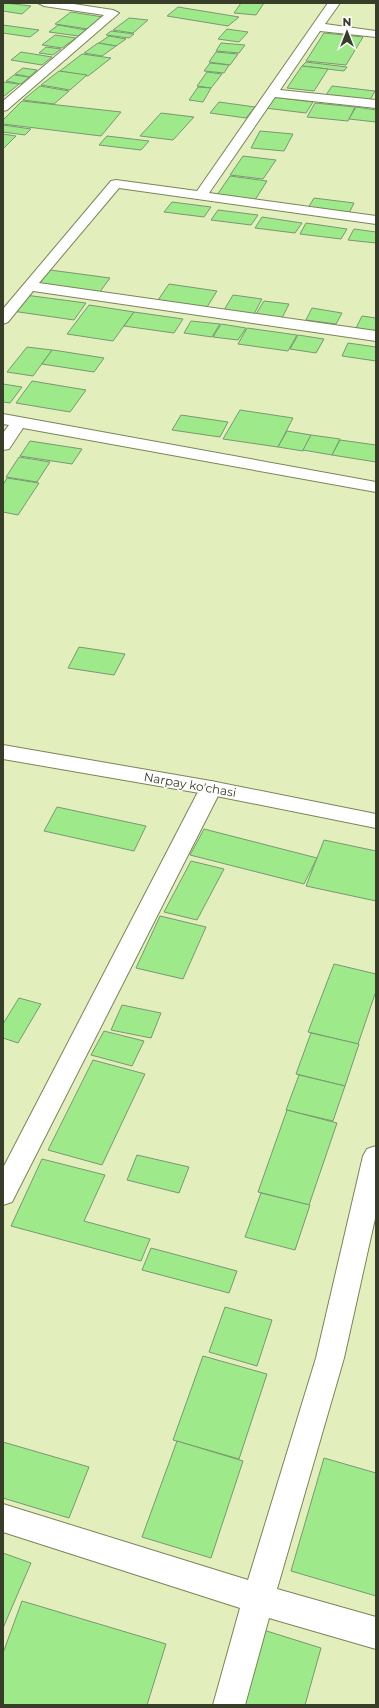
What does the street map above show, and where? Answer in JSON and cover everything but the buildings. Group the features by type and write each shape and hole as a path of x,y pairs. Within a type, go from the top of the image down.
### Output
{"street":[{"path":"5,103 113,13 44,3"},
{"path":"200,196 334,3"},
{"path":"317,27 376,34"},
{"path":"272,93 376,104"},
{"path":"3,319 29,286 116,184 376,220"},
{"path":"29,286 376,336"},
{"path":"3,445 11,420 376,487"},
{"name":"Narpay ko'chasi","path":"3,752 211,788 376,821"},
{"path":"3,1194 211,788"},
{"path":"229,1705 258,1599 330,1358 376,1156"},
{"path":"3,1518 258,1599 376,1633"}]}
